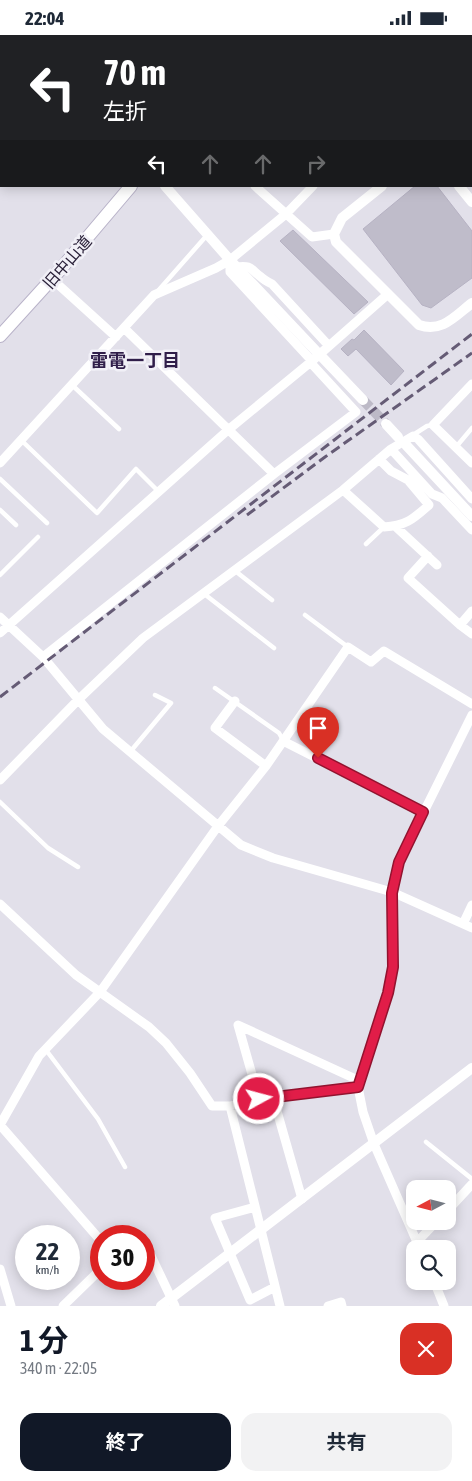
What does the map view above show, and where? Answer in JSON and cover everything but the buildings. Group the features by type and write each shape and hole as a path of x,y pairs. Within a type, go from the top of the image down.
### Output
{"main road":[{"name":"旧中山道","path":"0,335 52,279 130,187"}],"street":[{"path":"43,657 356,412 315,358 165,187"},
{"path":"256,187 312,237 334,234"},
{"path":"0,463 154,295 216,268 233,263 312,187"},
{"path":"381,187 342,218 334,234 336,242 419,325 430,328 444,324 472,303"},
{"path":"460,187 472,203"},
{"path":"233,263 252,267 261,277 272,284 329,346"},
{"path":"52,279 116,337"},
{"path":"0,633 228,430 388,294"},
{"path":"124,328 274,475"},
{"path":"315,358 363,400"},
{"path":"472,384 434,425 472,463"},
{"path":"386,425 472,516"},
{"path":"0,780 78,699 143,637 343,490 391,449 413,436 472,499"},
{"path":"391,449 432,494 442,498 472,530"},
{"path":"343,490 384,527 396,527 410,522 429,505 408,480 391,471 379,459"},
{"path":"396,527 437,565"},
{"path":"428,557 408,578 472,634"},
{"path":"460,625 472,611"},
{"path":"0,617 43,657 103,729 241,845 273,858 392,893 468,926 472,905"},
{"path":"90,1228 0,1125 40,1056 100,993 218,826 266,766 348,647 371,663 384,651 472,704"},
{"path":"235,701 215,728 266,766"},
{"path":"417,1240 374,1144 363,1112 359,1084 388,993 393,967 392,893 399,862 472,715"},
{"path":"283,741 423,812"},
{"path":"0,904 76,975 149,1027 166,1043 190,1073 212,1106 230,1106 259,1099 359,1084"},
{"path":"259,1099 238,1025 359,1084"},
{"path":"161,1306 174,1302 230,1253 472,1069"},
{"path":"273,1097 302,1199"},
{"path":"230,1106 280,1306"},
{"path":"456,1201 472,1184"},
{"path":"255,1207 215,1218 250,1299 275,1287"},
{"path":"155,1263 174,1302"},
{"path":"0,1269 11,1306"},
{"path":"63,1306 90,1280"},
{"path":"438,1290 444,1306"},
{"path":"328,1306 341,1302 342,1306"}],"lane":[{"path":"154,295 208,234"},
{"path":"72,385 119,429"},
{"path":"413,436 427,426 434,425"},
{"path":"456,447 472,429"},
{"path":"21,440 97,513 136,469 159,492"},
{"path":"0,479 47,523"},
{"path":"0,510 16,525"},
{"path":"366,544 384,527"},
{"path":"0,575 38,537"},
{"path":"234,570 272,600"},
{"path":"203,593 274,647"},
{"path":"305,615 348,647"},
{"path":"215,689 279,733 283,741"},
{"path":"130,752 171,703 155,695"},
{"path":"0,803 48,848 78,867"},
{"path":"46,1050 98,1119 125,1167"},
{"path":"426,1141 472,1179"}],"tunnel":[{"path":"363,400 386,424"}],"railway":[{"path":"0,697 472,334"},
{"path":"247,515 472,353"}],"district":[{"name":"雷電一丁目","path":"135,361"}],"route":[{"path":"259,1099 358,1087 388,993 393,967 392,893 399,862 423,812 318,758"}]}
